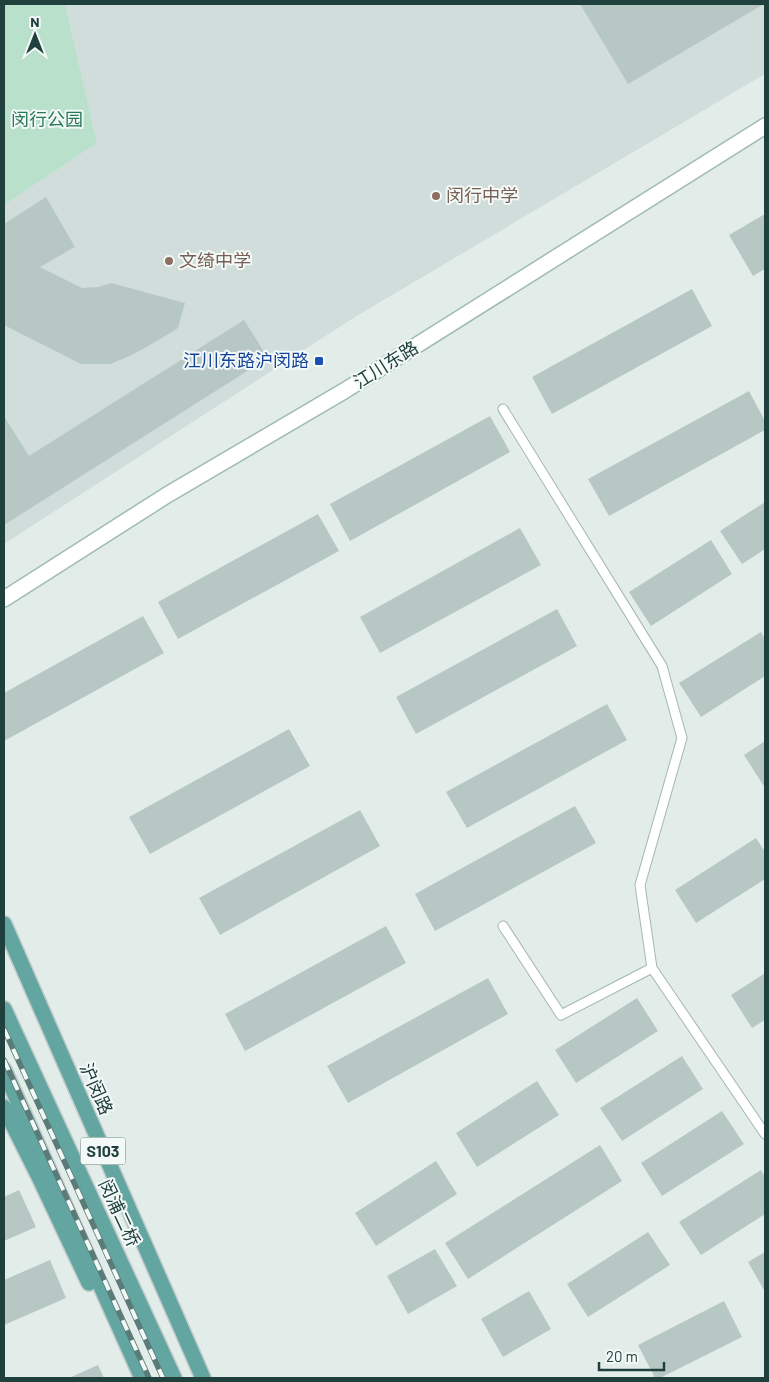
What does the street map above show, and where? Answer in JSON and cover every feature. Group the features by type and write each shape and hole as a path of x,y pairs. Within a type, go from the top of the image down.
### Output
{"main road":[{"name":"江川东路","path":"4,599 167,494 344,391 765,126"},
{"name":"沪闵路","path":"4,924 203,1378"},
{"name":"闵浦二桥","path":"4,1009 174,1378"},
{"path":"4,1070 142,1378"},
{"path":"4,1107 40,1179 132,1378"}],"lane":[{"path":"503,409 662,666 682,738 640,885 652,968 765,1134"},
{"path":"503,926 561,1015 652,968"}],"shaded area":[{"path":"65,4 765,4 765,74 355,317 4,544 4,205 97,143"}],"green space":[{"name":"闵行公园","path":"4,4 65,4 97,143 4,205"}],"building":[{"path":"580,4 764,4 628,84"},
{"path":"46,197 75,247 40,267 82,288 98,287 111,283 185,303 178,328 132,355 110,364 81,364 4,325 4,224"},
{"path":"765,214 765,269 753,276 729,235"},
{"path":"692,289 712,326 552,414 532,377"},
{"path":"244,320 268,358 4,525 4,416 29,456"},
{"path":"749,391 765,421 765,430 609,516 588,479"},
{"path":"490,416 510,452 350,541 330,504"},
{"path":"765,502 765,549 742,564 720,531"},
{"path":"318,514 339,551 178,639 158,602"},
{"path":"520,528 541,565 380,653 360,617"},
{"path":"711,540 732,574 651,626 629,592"},
{"path":"557,609 577,646 416,734 396,697"},
{"path":"143,616 164,653 4,741 4,693"},
{"path":"761,632 765,639 765,676 701,717 679,683"},
{"path":"607,704 627,740 467,828 446,792"},
{"path":"289,729 310,766 150,854 129,817"},
{"path":"765,741 765,788 744,755"},
{"path":"575,806 596,843 435,931 415,894"},
{"path":"360,810 380,846 220,935 199,898"},
{"path":"756,838 765,852 765,879 696,923 675,890"},
{"path":"386,926 406,963 245,1051 225,1014"},
{"path":"765,973 765,1020 752,1028 731,995"},
{"path":"488,978 508,1014 348,1103 327,1066"},
{"path":"637,998 658,1031 576,1083 555,1050"},
{"path":"682,1056 703,1089 622,1141 600,1108"},
{"path":"537,1081 559,1115 477,1167 456,1133"},
{"path":"722,1111 744,1144 662,1196 641,1163"},
{"path":"600,1145 622,1181 468,1279 445,1243"},
{"path":"436,1161 457,1194 376,1246 355,1213"},
{"path":"761,1170 765,1177 765,1214 701,1255 679,1222"},
{"path":"19,1190 36,1227 4,1241 4,1197"},
{"path":"648,1232 670,1265 588,1317 567,1284"},
{"path":"435,1249 457,1286 408,1314 387,1276"},
{"path":"765,1252 765,1292 748,1262"},
{"path":"50,1260 66,1298 4,1325 4,1280"},
{"path":"529,1291 551,1329 503,1357 481,1319"},
{"path":"724,1301 742,1337 660,1378 655,1378 638,1345"},
{"path":"98,1365 104,1378 69,1378"}],"railway":[{"path":"4,1029 163,1378"},
{"path":"4,1060 149,1378"}],"place":[{"name":"闵行中学","path":"436,196"},
{"name":"文绮中学","path":"169,261"},
{"name":"江川东路沪闵路","path":"319,361"}]}
